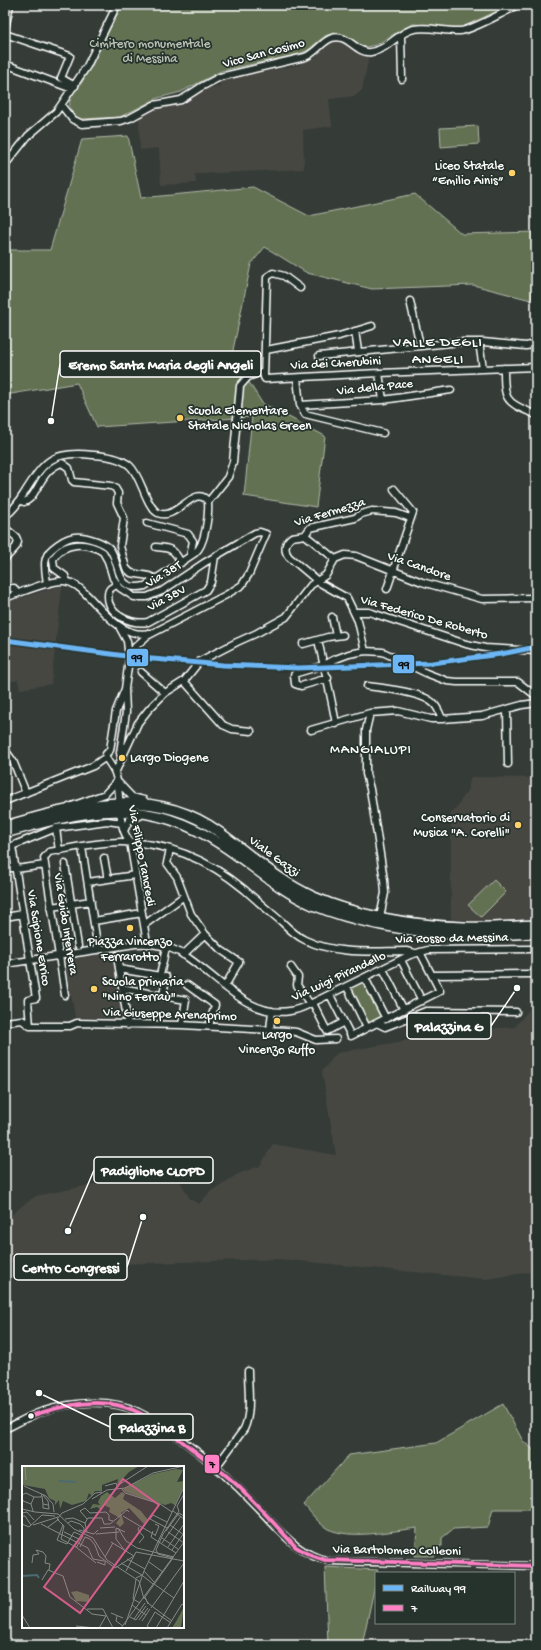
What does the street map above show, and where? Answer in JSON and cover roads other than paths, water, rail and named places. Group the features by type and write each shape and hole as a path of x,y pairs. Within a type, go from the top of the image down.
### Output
{"main road":[{"name":"Viale Gazzi","path":"5,826 60,810 88,805 120,807 156,806 181,812 209,826 272,874 305,893 338,906 380,916 427,924 464,927 536,925"},
{"name":"Viale Gazzi","path":"5,833 61,818 101,812 120,807 178,822 204,834 229,850 268,880 293,895 321,908 356,919 404,929 448,934 480,935 536,933"}],"street":[{"path":"5,29 10,5"},
{"path":"5,165 28,136 56,112 73,88 87,66 117,5"},
{"name":"Vico San Cosimo","path":"61,105 72,119 79,122 88,124 121,121 130,118 154,105 181,100 220,77 313,54 331,38 342,38 357,48 368,52 377,50 415,28 462,32 511,9 516,5"},
{"path":"5,34 70,56 61,78 73,88"},
{"path":"401,36 402,78"},
{"path":"5,64 73,88"},
{"path":"47,584 45,561 48,553 56,546 80,535 102,542 108,547 120,577 128,585 140,587 156,579 198,550 202,544 208,502 228,477 233,462 240,386 248,377 264,371 266,350 267,277 273,273 284,276 300,288"},
{"path":"410,301 420,345"},
{"path":"266,350 339,336 372,326"},
{"path":"355,331 358,351"},
{"path":"479,342 483,369"},
{"path":"318,356 420,345 479,342 528,346 536,344"},
{"name":"Via dei Cherubini","path":"264,371 265,379 536,367"},
{"path":"504,368 505,390 509,400 520,408 536,415"},
{"path":"379,373 383,400"},
{"path":"297,378 300,405 305,414 383,433"},
{"name":"Via della Pace","path":"300,405 383,400 451,390"},
{"path":"5,516 20,500 44,464 59,455 72,453 111,457 125,462 136,473 151,506 158,513 172,513 191,499 198,496 203,497 208,502"},
{"path":"20,500 24,502 30,499 46,473 53,467 62,463 69,468 72,480 74,482 111,486 115,488 118,493 117,503 124,518 120,546 126,568 131,573 149,576 156,579"},
{"path":"387,589 413,512 394,489"},
{"name":"Via Fermezza","path":"318,580 286,553 286,544 289,539 295,535 305,534 310,528 355,518 361,514 372,511 396,513 410,518"},
{"path":"147,524 188,534 193,541 190,556"},
{"path":"5,528 16,537 18,542 16,547 5,559"},
{"name":"Via 38T","path":"117,585 130,596 147,598 162,591 215,556 255,533 260,532 266,534 249,574 242,585 155,632"},
{"path":"115,773 122,755 143,715 164,694 184,681 200,661 286,617 311,585 326,575 335,558 305,534"},
{"path":"67,581 65,576 54,568 53,559 71,546 79,544 103,552 117,585"},
{"path":"156,547 171,549 181,562"},
{"name":"Via Candore","path":"335,558 345,555 356,556 422,582 482,599 536,598"},
{"name":"Via 38V","path":"117,585 111,587 108,591 108,602 110,607 122,617 130,621 142,623 148,622 206,590 211,582 215,556"},
{"name":"Via Federico De Roberto","path":"318,580 346,598 354,612 369,612 475,646 536,651"},
{"path":"5,598 57,581 67,581 81,589 126,631 135,634 155,632"},
{"path":"5,589 14,588 17,594"},
{"path":"354,612 366,651"},
{"path":"332,617 336,636"},
{"path":"118,625 127,641 129,659 125,689 126,712 122,755"},
{"path":"129,659 138,643 155,632"},
{"path":"303,644 343,635"},
{"path":"318,640 320,653 328,678 336,724"},
{"path":"328,678 301,686 295,684 294,675 324,665 343,656 366,651 387,653 426,673 452,682 518,682 536,696"},
{"path":"141,672 164,694"},
{"path":"184,681 222,725 232,729 251,731"},
{"path":"367,686 411,694 428,699 436,706 442,719"},
{"path":"109,762 116,711 125,689"},
{"path":"311,730 370,713 398,711 432,720 482,716 522,705 536,703"},
{"path":"507,710 508,764"},
{"path":"370,713 366,730 366,774 370,789 384,880 385,893 380,916"},
{"path":"5,750 13,761 26,793"},
{"path":"110,750 116,750 122,755"},
{"path":"5,801 93,766 109,762 122,755"},
{"name":"Via Filippo Tancredi","path":"109,762 115,773 117,781 124,832 130,842 146,943"},
{"path":"60,810 105,794 117,781 132,797 149,802 156,806"},
{"path":"101,812 122,823"},
{"path":"124,832 130,818 140,816 178,826 203,837 217,846 229,850"},
{"path":"59,851 56,828 107,820 122,823"},
{"name":"Via Scipione Errico","path":"30,1026 28,1000 36,998 12,846 56,828"},
{"name":"Via Rosso da Messina","path":"44,858 49,852 104,843 130,842 146,844 190,855 217,869 296,935 306,941 324,947 345,950 418,952 428,950 536,949"},
{"path":"82,847 98,950"},
{"path":"170,850 167,863 177,877 190,914 205,934 221,950 239,962 230,980 225,986"},
{"name":"Via Guido Inferrera","path":"44,858 65,995"},
{"path":"104,858 108,879"},
{"path":"65,864 78,946"},
{"path":"5,869 45,865"},
{"path":"88,882 135,875"},
{"path":"144,925 184,896"},
{"path":"52,907 91,901"},
{"path":"94,921 142,913"},
{"path":"5,917 23,914"},
{"path":"183,955 205,934"},
{"name":"Via Luigi Pirandello","path":"5,964 146,943 166,947 183,955 251,1004 272,1011 290,1012 312,1004 418,952"},
{"path":"160,976 166,947"},
{"path":"330,995 351,1036 368,1028 440,991 418,952"},
{"path":"117,956 128,1025"},
{"path":"401,960 422,1001"},
{"path":"290,967 298,977 297,985 312,1004 327,1031 344,1022"},
{"path":"119,969 166,977 163,996"},
{"path":"383,969 404,1010"},
{"path":"432,975 536,974"},
{"path":"365,978 386,1019"},
{"path":"187,985 215,1005 209,1026"},
{"path":"347,987 368,1028"},
{"path":"122,988 186,1000 182,1025"},
{"path":"270,1030 272,1011"},
{"path":"377,1023 385,1027 426,1011 516,1012"},
{"name":"Via Giuseppe Arenaprimo","path":"5,1022 22,1020 30,1026 70,1026 77,1023 209,1026 296,1032 316,1040 336,1039"},
{"path":"216,1467 241,1433 247,1422 248,1371"},
{"name":"Via Bartolomeo Colleoni","path":"5,1429 37,1414 52,1409 93,1403 118,1405 144,1415 216,1467 237,1485 296,1547 306,1554 329,1561 536,1566"}],"rail line":[{"name":"99","path":"5,640 141,658 223,665 298,668 432,663 501,654 536,647"}],"place":[{"name":"Liceo Statale “Emilio Ainis”","path":"512,173"},
{"name":"Scuola Elementare Statale Nicholas Green","path":"180,418"},
{"name":"Eremo Santa Maria degli Angeli","path":"51,421"},
{"name":"Largo Diogene","path":"122,758"},
{"name":"Conservatorio di Musica \"A. Corelli\"","path":"518,825"},
{"name":"Piazza Vincenzo Ferrarotto","path":"130,928"},
{"name":"Palazzina G","path":"517,988"},
{"name":"Scuola primaria \"Nino Ferraù\"","path":"94,989"},
{"name":"Largo Vincenzo Ruffo","path":"277,1021"},
{"name":"Centro Congressi","path":"143,1217"},
{"name":"Padiglione CLOPD","path":"68,1231"},
{"name":"Palazzina B","path":"39,1393"}],"district":[{"name":"VALLE DEGLI ANGELI","path":"438,352"},
{"name":"MANGIALUPI","path":"371,750"}],"park label":[{"name":"Cimitero monumentale di Messina","path":"150,52"}]}
